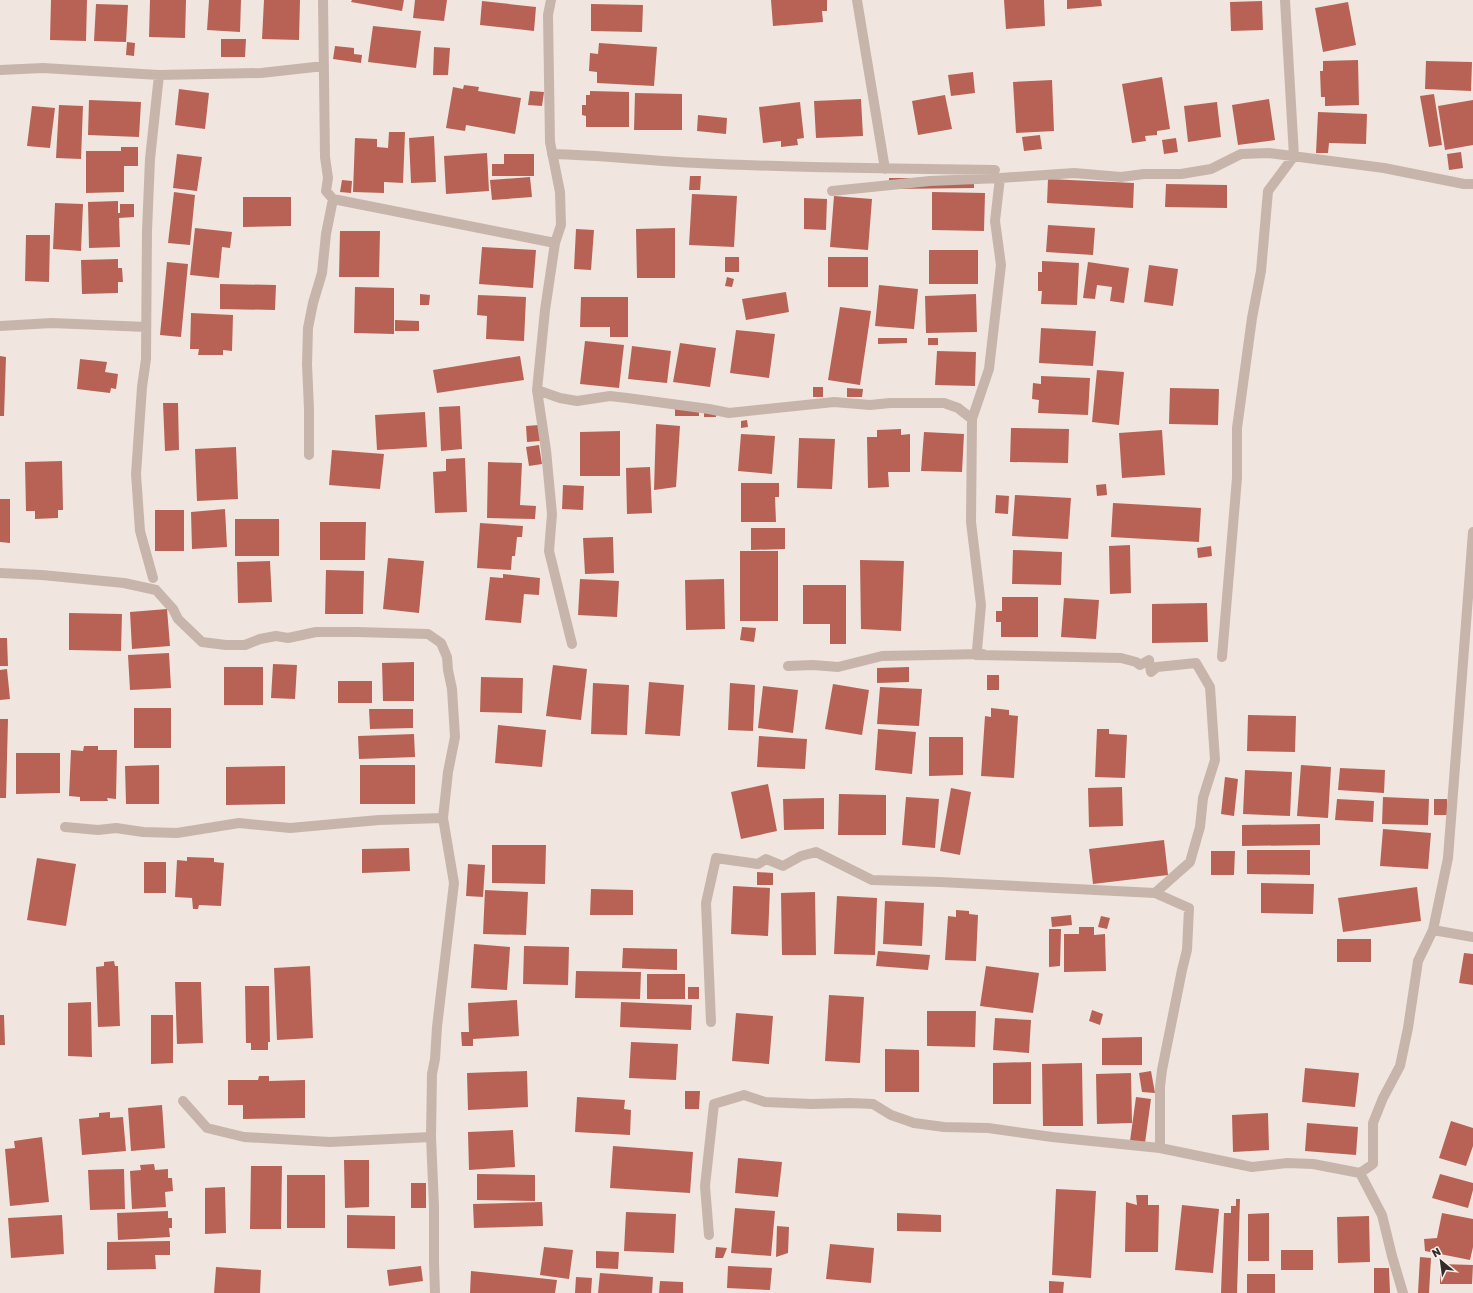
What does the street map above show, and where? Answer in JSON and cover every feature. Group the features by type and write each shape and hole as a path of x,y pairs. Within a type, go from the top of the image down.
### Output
{"street":[{"path":"323,0 325,157 328,178 326,191 333,199 555,243"},
{"path":"551,0 548,15 550,142 560,192 561,225 555,243 545,310 537,390 546,450 552,514 549,551 572,644"},
{"path":"857,0 885,170"},
{"path":"1222,657 1237,478 1237,428 1252,318 1261,271 1268,190 1294,156 1285,0"},
{"path":"0,70 43,68 159,75 261,72 324,66"},
{"path":"153,578 140,531 136,474 142,387 146,359 147,231 150,159 159,75"},
{"path":"552,154 696,163 998,174 1074,172 1121,177 1144,174 1181,174 1211,169 1241,154 1269,153 1384,168 1464,184 1473,184"},
{"path":"832,191 998,174"},
{"path":"976,655 981,605 971,522 972,419 989,369 1001,265 995,221 998,174"},
{"path":"309,455 306,364 308,328 313,303 322,273 326,234 333,199"},
{"path":"0,326 52,324 146,327"},
{"path":"537,390 560,398 577,401 610,396 703,408 729,413 834,402 870,405 890,403 944,403 958,408 972,419"},
{"path":"709,1235 705,1186 714,1104 744,1095 765,1102 873,1104 891,1114 914,1123 944,1127 988,1128 1052,1137 1160,1148 1252,1167 1287,1164 1313,1164 1360,1173 1373,1164 1373,1123 1383,1098 1400,1066 1408,1028 1418,960 1433,930 1448,858 1462,669 1465,654 1466,606 1473,532"},
{"path":"0,573 42,575 116,582 156,590 173,609 178,618 202,642 226,646 245,645 260,639 276,636 288,638 316,632 428,634 442,643 447,657 452,690 455,737 448,772 444,818 454,883 437,1027 435,1059 432,1074 431,1138 434,1206 435,1293"},
{"path":"788,666 813,665 838,667 882,656 984,654 976,655"},
{"path":"976,655 1121,658 1136,662 1140,665 1149,660 1152,672 1157,666 1196,663 1210,687 1215,760 1203,798 1200,828 1190,862 1155,893"},
{"path":"1462,669 1473,670"},
{"path":"65,827 98,830 116,828 142,832 177,834 239,823 290,828 379,820 444,818"},
{"path":"711,1022 706,903 716,858 758,864 766,859 784,866 801,856 816,852 872,880 1155,893 1189,908 1187,950 1160,1087 1160,1148"},
{"path":"1433,930 1473,937"},
{"path":"183,1101 207,1128 244,1138 330,1142 431,1138"},
{"path":"1360,1173 1382,1215 1403,1293"}],"building":[{"path":"51,0 87,0 86,41 50,40"},
{"path":"150,0 186,0 185,38 149,37"},
{"path":"209,0 241,0 240,32 207,30"},
{"path":"264,0 300,0 299,40 262,39"},
{"path":"352,0 404,0 402,11 351,2"},
{"path":"415,0 447,0 444,21 413,18"},
{"path":"771,0 827,0 827,11 822,11 823,22 773,26"},
{"path":"1004,0 1044,0 1045,26 1006,29"},
{"path":"1067,0 1101,0 1102,6 1067,9"},
{"path":"482,1 536,7 534,31 480,25"},
{"path":"1262,1 1263,30 1231,31 1230,2"},
{"path":"1348,2 1356,45 1323,52 1315,8"},
{"path":"96,4 128,5 126,42 94,41"},
{"path":"591,4 643,5 642,32 591,31"},
{"path":"373,26 421,31 416,68 368,62"},
{"path":"221,39 246,39 245,57 221,57"},
{"path":"127,42 135,43 134,56 126,55"},
{"path":"599,43 657,47 654,86 597,83 597,72 589,71 590,53 598,54"},
{"path":"335,46 354,48 354,54 362,55 361,63 333,59"},
{"path":"434,47 450,48 448,75 433,75"},
{"path":"1358,60 1359,105 1325,106 1325,97 1321,97 1320,71 1323,71 1323,61"},
{"path":"1426,61 1472,62 1471,91 1425,89"},
{"path":"973,72 975,93 951,96 948,75"},
{"path":"1162,77 1170,129 1157,131 1157,135 1145,136 1146,141 1132,143 1122,84"},
{"path":"1052,80 1054,131 1016,133 1013,82"},
{"path":"464,85 479,87 478,91 521,98 515,134 466,125 465,131 446,128 453,87 463,89"},
{"path":"179,89 209,93 205,129 175,125"},
{"path":"530,91 544,92 542,106 528,105"},
{"path":"590,91 629,92 629,127 586,127 586,116 582,115 582,105 586,105 586,95 590,95"},
{"path":"635,93 682,94 682,130 634,130"},
{"path":"1434,94 1442,145 1429,147 1420,96"},
{"path":"945,95 952,129 918,135 912,101"},
{"path":"861,99 863,136 816,138 814,101"},
{"path":"1269,99 1275,140 1238,145 1232,105"},
{"path":"89,100 141,102 139,137 88,135"},
{"path":"1473,100 1473,145 1445,150 1438,106"},
{"path":"800,102 804,138 797,139 798,145 781,147 781,141 763,143 759,107"},
{"path":"1217,102 1221,137 1188,142 1184,106"},
{"path":"59,105 83,106 81,159 56,158"},
{"path":"32,106 55,108 50,148 27,146"},
{"path":"1318,112 1367,114 1366,144 1329,143 1328,153 1316,153"},
{"path":"698,115 727,118 726,134 697,131"},
{"path":"389,132 405,132 403,183 384,182 384,193 353,192 355,138 377,139 377,147 388,148"},
{"path":"1040,135 1042,149 1024,151 1022,137"},
{"path":"434,136 436,182 411,183 409,138"},
{"path":"1176,138 1178,152 1164,154 1162,140"},
{"path":"121,147 138,147 138,166 124,166 124,192 86,193 86,151 121,151"},
{"path":"1461,152 1463,168 1449,170 1447,154"},
{"path":"487,153 489,191 446,194 444,156"},
{"path":"177,154 202,157 197,191 173,188"},
{"path":"504,154 534,154 534,176 492,176 492,164 504,164"},
{"path":"690,176 701,176 700,190 689,190"},
{"path":"530,177 532,197 492,200 490,180"},
{"path":"889,178 974,178 974,188 889,189"},
{"path":"1048,179 1134,183 1133,208 1047,203"},
{"path":"342,180 352,181 351,193 340,192"},
{"path":"1166,184 1227,185 1227,208 1165,207"},
{"path":"174,192 195,195 190,245 168,243"},
{"path":"932,192 985,193 984,231 932,230"},
{"path":"692,194 737,196 734,247 689,245"},
{"path":"834,196 872,199 868,250 830,247"},
{"path":"243,197 291,197 291,226 243,227"},
{"path":"804,198 827,199 826,230 804,229"},
{"path":"118,201 118,213 120,213 120,204 134,204 134,217 119,218 120,247 89,248 88,202"},
{"path":"55,203 83,204 81,251 53,249"},
{"path":"1048,225 1095,228 1093,255 1046,252"},
{"path":"195,228 232,232 230,248 222,247 219,278 190,275"},
{"path":"675,228 675,278 637,278 636,229"},
{"path":"576,229 594,230 591,270 574,269"},
{"path":"340,231 380,231 379,277 339,277"},
{"path":"26,235 50,235 49,282 25,281"},
{"path":"482,247 536,250 533,288 479,284"},
{"path":"929,250 978,250 978,284 929,284"},
{"path":"725,257 739,257 739,272 725,272"},
{"path":"828,257 868,257 868,287 828,287"},
{"path":"118,259 118,268 122,268 123,282 118,282 118,293 82,294 81,260"},
{"path":"1042,261 1079,263 1077,305 1041,304 1042,291 1038,291 1038,272 1042,272"},
{"path":"167,262 188,264 181,337 160,335"},
{"path":"1088,262 1129,268 1124,303 1110,301 1112,287 1097,285 1095,299 1083,298"},
{"path":"1149,265 1178,269 1173,306 1144,302"},
{"path":"727,277 734,279 732,287 725,286"},
{"path":"220,284 276,285 275,310 220,309"},
{"path":"879,285 918,289 914,329 875,326"},
{"path":"355,287 394,288 394,334 354,333"},
{"path":"786,292 789,312 746,320 742,299"},
{"path":"420,294 430,295 429,305 420,305"},
{"path":"976,294 977,332 926,333 925,296"},
{"path":"478,295 526,297 524,341 486,339 487,316 477,315"},
{"path":"581,297 628,297 628,337 610,337 610,327 580,327"},
{"path":"840,307 871,311 860,385 828,380"},
{"path":"191,313 233,315 232,351 223,350 223,355 198,355 199,349 190,349"},
{"path":"395,320 419,321 419,331 395,331"},
{"path":"1041,328 1096,331 1093,366 1039,363"},
{"path":"736,330 775,334 769,378 730,373"},
{"path":"878,338 907,338 907,343 878,344"},
{"path":"928,338 938,338 938,345 928,345"},
{"path":"585,341 624,345 619,388 580,384"},
{"path":"680,343 716,348 710,387 673,382"},
{"path":"632,346 671,351 667,383 628,379"},
{"path":"937,351 976,352 975,386 935,385"},
{"path":"0,356 6,357 4,416 0,416"},
{"path":"520,356 524,380 437,393 433,370"},
{"path":"80,359 107,362 105,372 118,374 116,389 111,388 110,393 77,389"},
{"path":"1097,370 1124,372 1119,425 1092,422"},
{"path":"1041,376 1090,378 1088,415 1038,413 1039,400 1032,399 1033,383 1041,384"},
{"path":"813,387 823,387 823,397 813,397"},
{"path":"847,388 863,389 862,397 847,397"},
{"path":"1170,388 1219,389 1218,425 1169,424"},
{"path":"163,403 178,403 179,450 165,451"},
{"path":"460,406 462,449 441,451 439,407"},
{"path":"675,408 699,408 699,416 675,416"},
{"path":"425,412 427,447 377,450 375,415"},
{"path":"704,413 716,413 716,417 704,417"},
{"path":"747,420 748,427 741,428 741,421"},
{"path":"656,424 680,426 676,487 654,490"},
{"path":"539,425 540,441 527,442 526,426"},
{"path":"1011,428 1069,429 1068,463 1010,462"},
{"path":"901,429 901,435 910,434 910,472 888,472 889,487 868,488 867,437 877,437 877,430"},
{"path":"1162,430 1165,475 1122,478 1119,433"},
{"path":"620,431 620,476 580,476 580,432"},
{"path":"924,432 964,434 962,472 921,471"},
{"path":"741,434 775,436 772,474 738,471"},
{"path":"799,438 835,439 832,489 797,488"},
{"path":"539,445 542,464 529,466 526,447"},
{"path":"236,447 238,499 197,501 195,449"},
{"path":"332,450 384,454 380,489 329,485"},
{"path":"465,458 467,512 435,513 433,472 446,471 446,459"},
{"path":"62,461 63,510 58,510 58,518 35,519 35,511 26,511 25,462"},
{"path":"488,462 522,463 520,505 536,506 535,519 487,518"},
{"path":"650,467 652,513 627,514 626,468"},
{"path":"741,483 779,483 779,497 775,497 776,522 741,522"},
{"path":"1106,484 1107,495 1097,496 1096,485"},
{"path":"563,485 584,486 583,510 562,509"},
{"path":"996,495 1009,496 1008,514 995,513"},
{"path":"1015,495 1071,498 1068,539 1012,536"},
{"path":"0,499 10,499 10,543 0,542"},
{"path":"1113,503 1201,508 1199,542 1111,537"},
{"path":"225,509 227,547 192,549 191,512"},
{"path":"155,510 184,510 184,551 155,551"},
{"path":"235,519 279,519 279,556 235,556"},
{"path":"320,522 366,522 365,560 320,560"},
{"path":"480,523 523,526 522,537 517,537 515,556 512,556 511,570 477,568"},
{"path":"751,528 785,528 785,549 751,550"},
{"path":"613,537 614,573 585,574 583,538"},
{"path":"1130,545 1131,593 1110,594 1109,546"},
{"path":"1211,546 1212,556 1198,558 1197,548"},
{"path":"1013,550 1062,552 1061,585 1012,584"},
{"path":"740,551 778,551 778,621 740,621"},
{"path":"388,558 424,561 419,613 383,609"},
{"path":"860,560 904,561 901,631 861,629"},
{"path":"270,561 272,602 238,603 237,562"},
{"path":"326,570 364,571 363,614 325,614"},
{"path":"503,574 540,578 539,595 524,594 521,623 485,620 490,577 503,578"},
{"path":"580,579 619,581 617,617 578,615"},
{"path":"724,579 725,629 686,630 685,580"},
{"path":"803,585 846,585 846,644 830,644 830,624 803,624"},
{"path":"1002,597 1038,597 1038,637 1001,637 1001,622 996,622 996,611 1002,611"},
{"path":"1064,598 1099,600 1096,639 1061,637"},
{"path":"1207,603 1208,642 1152,643 1152,604"},
{"path":"167,609 170,646 132,649 130,612"},
{"path":"69,613 122,614 121,651 69,650"},
{"path":"742,627 756,628 754,642 740,640"},
{"path":"0,638 7,638 8,666 0,666"},
{"path":"169,653 171,688 130,690 128,655"},
{"path":"414,662 414,701 383,701 382,663"},
{"path":"273,664 297,665 295,699 271,698"},
{"path":"553,665 587,669 581,720 546,716"},
{"path":"224,667 263,667 263,705 224,705"},
{"path":"909,667 909,682 877,683 877,668"},
{"path":"7,669 10,699 0,700 0,670"},
{"path":"987,675 999,675 999,690 987,690"},
{"path":"481,677 523,678 522,713 480,712"},
{"path":"338,681 372,681 372,703 338,703"},
{"path":"649,682 684,685 680,736 645,734"},
{"path":"593,683 629,685 627,735 591,734"},
{"path":"730,683 755,685 753,731 728,730"},
{"path":"833,684 869,690 862,735 825,729"},
{"path":"763,686 798,690 793,733 758,728"},
{"path":"880,687 922,689 919,726 877,724"},
{"path":"134,708 171,708 171,748 134,748"},
{"path":"991,708 1009,710 1009,715 1018,716 1014,778 981,776 985,716 991,717"},
{"path":"369,709 413,709 413,728 370,729"},
{"path":"1248,715 1296,716 1295,752 1247,751"},
{"path":"0,719 8,719 6,798 0,798"},
{"path":"498,725 546,730 542,767 495,763"},
{"path":"878,729 916,732 912,774 875,770"},
{"path":"1097,729 1109,729 1109,734 1127,735 1125,778 1095,777"},
{"path":"414,734 415,757 359,759 358,736"},
{"path":"759,736 807,739 805,769 757,767"},
{"path":"929,737 963,737 963,775 929,776"},
{"path":"84,746 98,746 98,750 117,750 116,799 107,798 108,801 80,801 80,797 69,796 71,750 83,751"},
{"path":"16,753 60,753 60,793 16,794"},
{"path":"159,765 159,804 126,804 125,766"},
{"path":"360,765 415,765 415,804 360,804"},
{"path":"1301,765 1331,767 1328,818 1297,816"},
{"path":"285,766 285,804 226,805 226,767"},
{"path":"1340,768 1385,770 1384,793 1338,790"},
{"path":"1245,770 1292,772 1290,816 1243,814"},
{"path":"1225,777 1238,779 1234,816 1221,814"},
{"path":"768,784 777,831 741,839 731,792"},
{"path":"1122,787 1123,826 1089,827 1088,788"},
{"path":"951,788 971,792 960,855 940,851"},
{"path":"839,794 886,795 886,835 838,835"},
{"path":"906,797 939,799 935,848 902,845"},
{"path":"1383,797 1429,799 1428,825 1382,824"},
{"path":"824,798 824,829 784,830 783,799"},
{"path":"1337,799 1374,801 1373,822 1335,820"},
{"path":"1434,799 1447,799 1448,815 1434,815"},
{"path":"1320,824 1320,845 1242,846 1242,825"},
{"path":"1383,829 1431,833 1428,869 1380,866"},
{"path":"1164,840 1168,875 1093,884 1089,849"},
{"path":"492,845 546,845 545,884 492,883"},
{"path":"409,848 410,871 362,873 362,849"},
{"path":"1247,850 1310,850 1310,875 1247,874"},
{"path":"1211,851 1235,851 1234,875 1211,875"},
{"path":"187,857 214,858 214,862 224,863 221,906 199,905 198,909 193,909 192,898 175,897 177,860 187,861"},
{"path":"37,858 76,864 66,926 27,920"},
{"path":"144,862 166,862 166,893 144,893"},
{"path":"468,864 485,865 483,897 466,896"},
{"path":"757,872 773,873 773,885 757,885"},
{"path":"1261,883 1314,884 1313,914 1261,913"},
{"path":"733,886 770,888 768,936 731,934"},
{"path":"1417,887 1421,921 1343,932 1338,898"},
{"path":"591,889 633,890 633,915 590,915"},
{"path":"485,890 528,892 526,935 483,934"},
{"path":"815,892 816,955 782,955 781,893"},
{"path":"837,896 877,898 875,955 834,954"},
{"path":"885,901 924,903 922,946 883,944"},
{"path":"956,910 969,911 969,914 978,915 976,961 945,960 948,916 956,917"},
{"path":"1071,915 1072,925 1052,927 1051,917"},
{"path":"1101,916 1110,918 1107,929 1098,927"},
{"path":"1079,927 1094,927 1094,935 1105,934 1106,971 1064,972 1064,934 1079,934"},
{"path":"1049,929 1061,929 1060,966 1049,967"},
{"path":"1337,939 1371,939 1371,962 1337,962"},
{"path":"474,944 510,947 507,990 471,988"},
{"path":"524,946 569,947 568,985 523,984"},
{"path":"623,948 677,949 677,970 622,968"},
{"path":"878,951 930,955 928,970 876,966"},
{"path":"1464,953 1473,954 1473,985 1459,983"},
{"path":"114,961 115,966 118,966 120,1026 98,1027 96,967 104,966 104,962"},
{"path":"310,966 313,1038 277,1040 274,968"},
{"path":"986,966 1039,973 1033,1013 980,1006"},
{"path":"576,971 641,972 640,999 575,998"},
{"path":"647,974 685,974 685,999 647,999"},
{"path":"175,982 201,982 203,1043 177,1044"},
{"path":"245,986 269,986 270,1042 268,1042 268,1050 251,1050 251,1043 246,1043"},
{"path":"688,987 699,987 699,999 688,999"},
{"path":"829,995 864,997 860,1063 825,1061"},
{"path":"517,1000 519,1036 473,1039 473,1046 462,1046 461,1032 469,1032 468,1003"},
{"path":"91,1002 92,1057 68,1056 68,1003"},
{"path":"621,1002 692,1005 691,1030 620,1027"},
{"path":"1092,1010 1103,1014 1100,1025 1089,1021"},
{"path":"927,1011 976,1011 975,1047 927,1046"},
{"path":"736,1013 773,1016 769,1064 732,1061"},
{"path":"0,1015 4,1015 5,1045 0,1045"},
{"path":"151,1015 173,1015 173,1063 151,1064"},
{"path":"995,1018 1031,1020 1029,1053 993,1050"},
{"path":"1142,1037 1142,1065 1102,1065 1102,1038"},
{"path":"631,1042 678,1044 676,1080 629,1078"},
{"path":"885,1049 919,1050 919,1092 885,1092"},
{"path":"1031,1062 1031,1104 993,1104 993,1063"},
{"path":"1082,1063 1083,1126 1043,1126 1042,1064"},
{"path":"1305,1068 1359,1073 1355,1107 1302,1102"},
{"path":"527,1071 528,1107 468,1110 467,1073"},
{"path":"1151,1071 1155,1093 1142,1092 1139,1073"},
{"path":"1131,1073 1132,1123 1097,1124 1096,1074"},
{"path":"259,1076 269,1076 269,1081 305,1080 305,1118 243,1119 243,1105 228,1105 228,1080 258,1080"},
{"path":"685,1091 700,1091 699,1109 685,1109"},
{"path":"577,1097 625,1100 624,1109 631,1110 630,1135 575,1132"},
{"path":"1136,1097 1151,1099 1145,1143 1130,1141"},
{"path":"162,1105 165,1148 131,1151 128,1108"},
{"path":"110,1112 110,1118 123,1117 126,1151 82,1155 79,1119 99,1117 99,1113"},
{"path":"1268,1113 1269,1150 1233,1152 1232,1115"},
{"path":"1451,1121 1473,1128 1473,1146 1466,1166 1439,1158"},
{"path":"1307,1123 1358,1127 1356,1155 1305,1151"},
{"path":"513,1130 515,1167 469,1170 468,1132"},
{"path":"42,1137 49,1202 10,1206 5,1149 15,1148 14,1141"},
{"path":"613,1146 693,1152 690,1193 610,1188"},
{"path":"738,1158 782,1162 778,1197 735,1193"},
{"path":"344,1160 369,1160 369,1207 345,1208"},
{"path":"154,1164 155,1170 168,1169 168,1178 172,1178 173,1191 165,1192 166,1207 132,1209 130,1171 141,1170 140,1165"},
{"path":"251,1166 282,1166 281,1229 250,1229"},
{"path":"124,1169 125,1209 90,1210 88,1170"},
{"path":"477,1174 535,1175 535,1201 477,1200"},
{"path":"1440,1174 1473,1183 1473,1190 1468,1208 1432,1198"},
{"path":"287,1175 325,1175 325,1228 287,1228"},
{"path":"411,1183 426,1183 426,1208 411,1208"},
{"path":"225,1187 226,1233 205,1234 205,1188"},
{"path":"1056,1189 1096,1191 1091,1278 1052,1275"},
{"path":"1136,1195 1148,1195 1148,1205 1159,1205 1158,1252 1125,1252 1126,1202 1137,1205"},
{"path":"1236,1199 1240,1199 1237,1293 1221,1293 1224,1213 1231,1213 1231,1206 1236,1206"},
{"path":"542,1202 543,1226 474,1228 473,1204"},
{"path":"1182,1205 1219,1209 1213,1273 1175,1270"},
{"path":"735,1208 775,1211 771,1256 731,1253"},
{"path":"168,1211 168,1218 172,1218 172,1228 169,1228 170,1237 118,1240 117,1213"},
{"path":"626,1212 676,1214 674,1253 624,1251"},
{"path":"897,1213 941,1215 941,1232 897,1231"},
{"path":"1269,1213 1269,1261 1248,1261 1248,1214"},
{"path":"1442,1213 1473,1219 1473,1247 1470,1260 1425,1251 1424,1239 1437,1238"},
{"path":"62,1215 64,1254 11,1258 8,1218"},
{"path":"347,1215 395,1216 395,1249 347,1248"},
{"path":"1369,1216 1370,1262 1338,1263 1337,1217"},
{"path":"777,1226 789,1227 788,1253 776,1257"},
{"path":"170,1241 170,1255 155,1255 156,1269 107,1270 107,1242"},
{"path":"830,1244 874,1248 871,1283 826,1279"},
{"path":"544,1247 573,1250 569,1279 540,1275"},
{"path":"716,1247 727,1248 723,1258 715,1258"},
{"path":"1281,1250 1313,1250 1313,1270 1281,1270"},
{"path":"596,1251 619,1252 618,1269 596,1268"},
{"path":"1420,1257 1431,1258 1429,1293 1418,1293"},
{"path":"1440,1264 1473,1265 1472,1284 1440,1284"},
{"path":"421,1266 423,1281 389,1286 387,1270"},
{"path":"728,1266 772,1268 770,1290 727,1288"},
{"path":"216,1267 261,1270 260,1293 214,1293"},
{"path":"1374,1268 1389,1268 1390,1293 1374,1293"},
{"path":"471,1271 557,1280 555,1293 470,1293"},
{"path":"600,1273 653,1277 652,1293 598,1293"},
{"path":"1247,1274 1275,1274 1275,1293 1247,1293"},
{"path":"576,1277 592,1278 591,1293 575,1293"},
{"path":"660,1281 683,1282 683,1293 659,1293"},
{"path":"1049,1281 1064,1282 1063,1293 1049,1293"}]}
